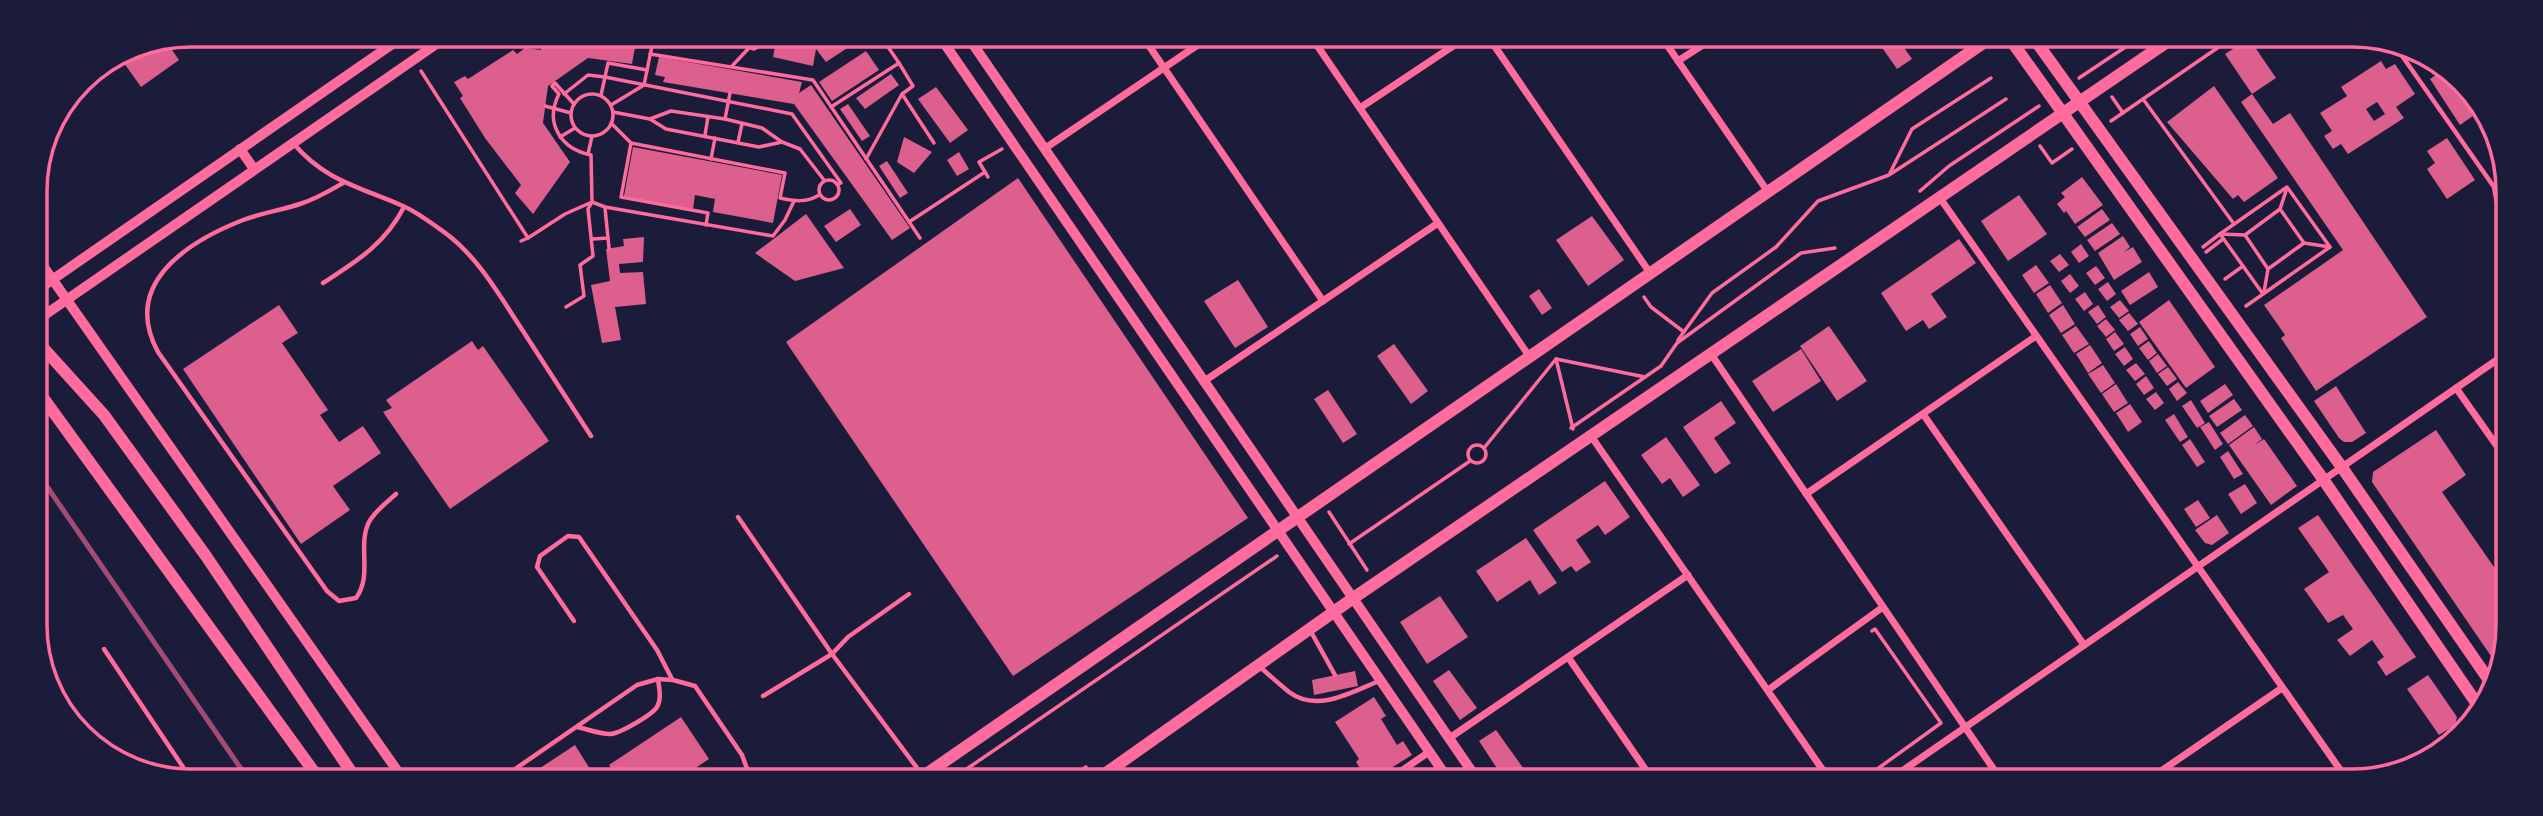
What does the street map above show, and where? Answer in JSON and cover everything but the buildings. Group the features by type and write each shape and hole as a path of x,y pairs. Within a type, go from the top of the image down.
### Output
{"main road":[{"path":"935,769 1977,47"},
{"path":"2015,47 2323,479 2474,700"},
{"path":"2040,47 2341,466 2486,676"},
{"path":"1114,769 1352,599 2159,47"},
{"path":"48,353 104,415 206,556 349,769"},
{"path":"47,404 312,769"}],"street":[{"path":"1318,47 1529,356"},
{"path":"1360,108 1451,47"},
{"path":"1495,47 1650,273"},
{"path":"1669,47 1768,192"},
{"path":"1678,61 1699,47"},
{"path":"48,282 387,48"},
{"path":"48,313 431,48"},
{"path":"947,48 1441,768"},
{"path":"975,48 1469,768"},
{"path":"1150,48 1323,301"},
{"path":"1044,149 1193,48"},
{"path":"297,110 311,130"},
{"path":"240,149 254,169"},
{"path":"1940,198 2339,768"},
{"path":"1203,382 1438,223"},
{"path":"48,275 396,769"},
{"path":"1806,494 2036,336"},
{"path":"1711,354 1993,768"},
{"path":"1906,768 2496,360"},
{"path":"2456,388 2496,445"},
{"path":"1923,414 2084,645"},
{"path":"1586,440 1688,575 1822,768"},
{"path":"1448,739 1688,575"},
{"path":"1768,690 1883,607"},
{"path":"1568,657 1645,768"},
{"path":"2165,768 2283,688"},
{"path":"1405,768 1429,752"}],"lane":[{"path":"2403,57 2494,187 2496,198"},
{"path":"293,142 314,165 344,183 404,206 435,226 468,254 493,286 592,436"},
{"path":"344,183 319,197 240,221 187,251 166,269 151,289 146,303 148,334 327,592 340,601 356,598 362,590 366,574 365,542 369,524 382,506 396,495"},
{"path":"323,283 375,247 394,226 404,206"},
{"path":"738,517 832,654 917,769"},
{"path":"574,621 537,568 540,556 568,536 579,537 657,650 673,680"},
{"path":"763,696 832,654 848,637 909,594"},
{"path":"1310,629 1335,675"},
{"path":"104,649 184,769"},
{"path":"1259,666 1291,694 1308,700 1335,699 1344,692 1380,681"},
{"path":"577,727 617,733 650,714 657,707 660,698 658,679"},
{"path":"516,769 636,685 658,679 695,686 742,754 747,769"}],"path":[{"path":"2067,86 2125,47"},
{"path":"2098,131 2219,47"},
{"path":"611,105 644,85 651,48"},
{"path":"732,67 751,48"},
{"path":"866,159 902,94 913,86 889,48"},
{"path":"650,54 813,80 920,238"},
{"path":"413,60 527,238"},
{"path":"601,95 608,63 647,70"},
{"path":"831,107 899,63"},
{"path":"564,94 587,75 792,114 841,183 837,184"},
{"path":"1889,175 1912,130 1991,78"},
{"path":"566,307 584,296 580,265 593,256 588,209 592,202 591,155 572,149 560,137 554,124 554,108 559,94 552,86 555,83 574,104"},
{"path":"725,119 730,93"},
{"path":"586,94 601,95 611,105 611,123 603,132 592,136 583,134 575,128 570,113 574,104 586,94"},
{"path":"902,94 934,143"},
{"path":"1912,198 1949,166 2051,98"},
{"path":"1560,435 1661,366 1712,293 1776,247 1818,201 1889,175 2006,99"},
{"path":"2143,99 2234,224"},
{"path":"545,106 570,113"},
{"path":"650,119 671,111 762,128 782,142 800,149 824,180"},
{"path":"613,112 650,119 666,129 759,147 782,142"},
{"path":"704,136 708,117"},
{"path":"611,123 631,143 785,173 780,198 794,201 812,200 820,195"},
{"path":"738,143 742,124"},
{"path":"560,137 575,128"},
{"path":"2032,135 2052,163 2082,141"},
{"path":"588,155 592,136"},
{"path":"711,159 715,138"},
{"path":"631,143 621,197 708,213 706,225"},
{"path":"909,222 987,175 979,162 1013,143"},
{"path":"831,179 837,184 839,192 835,198 828,200 820,195 819,185 824,180 831,179"},
{"path":"2224,239 2205,250 2220,234 2287,187"},
{"path":"2220,234 2245,235 2280,209 2287,187"},
{"path":"2287,187 2330,247"},
{"path":"521,241 565,214 592,202 605,207 773,236 794,201"},
{"path":"605,207 609,248"},
{"path":"2280,209 2304,243"},
{"path":"2220,234 2263,295"},
{"path":"2245,235 2269,269"},
{"path":"592,239 608,238"},
{"path":"1677,343 1801,254 1834,249 1845,242"},
{"path":"2263,295 2269,269 2304,243 2330,247"},
{"path":"2245,307 2330,247"},
{"path":"2225,279 2243,266"},
{"path":"1634,284 1651,307 1684,332"},
{"path":"1549,342 1556,359 1572,428 1586,440"},
{"path":"1556,359 1645,377"},
{"path":"1484,448 1556,359"},
{"path":"1479,445 1484,448 1486,457 1482,461 1476,463 1470,460 1468,452 1471,446 1479,445"},
{"path":"1349,544 1470,460"},
{"path":"1321,500 1376,583"},
{"path":"968,769 1277,556"},
{"path":"1343,586 1366,569"},
{"path":"1864,637 1875,629 1941,723 1877,768"}],"railway":[{"path":"47,487 241,769"}]}
